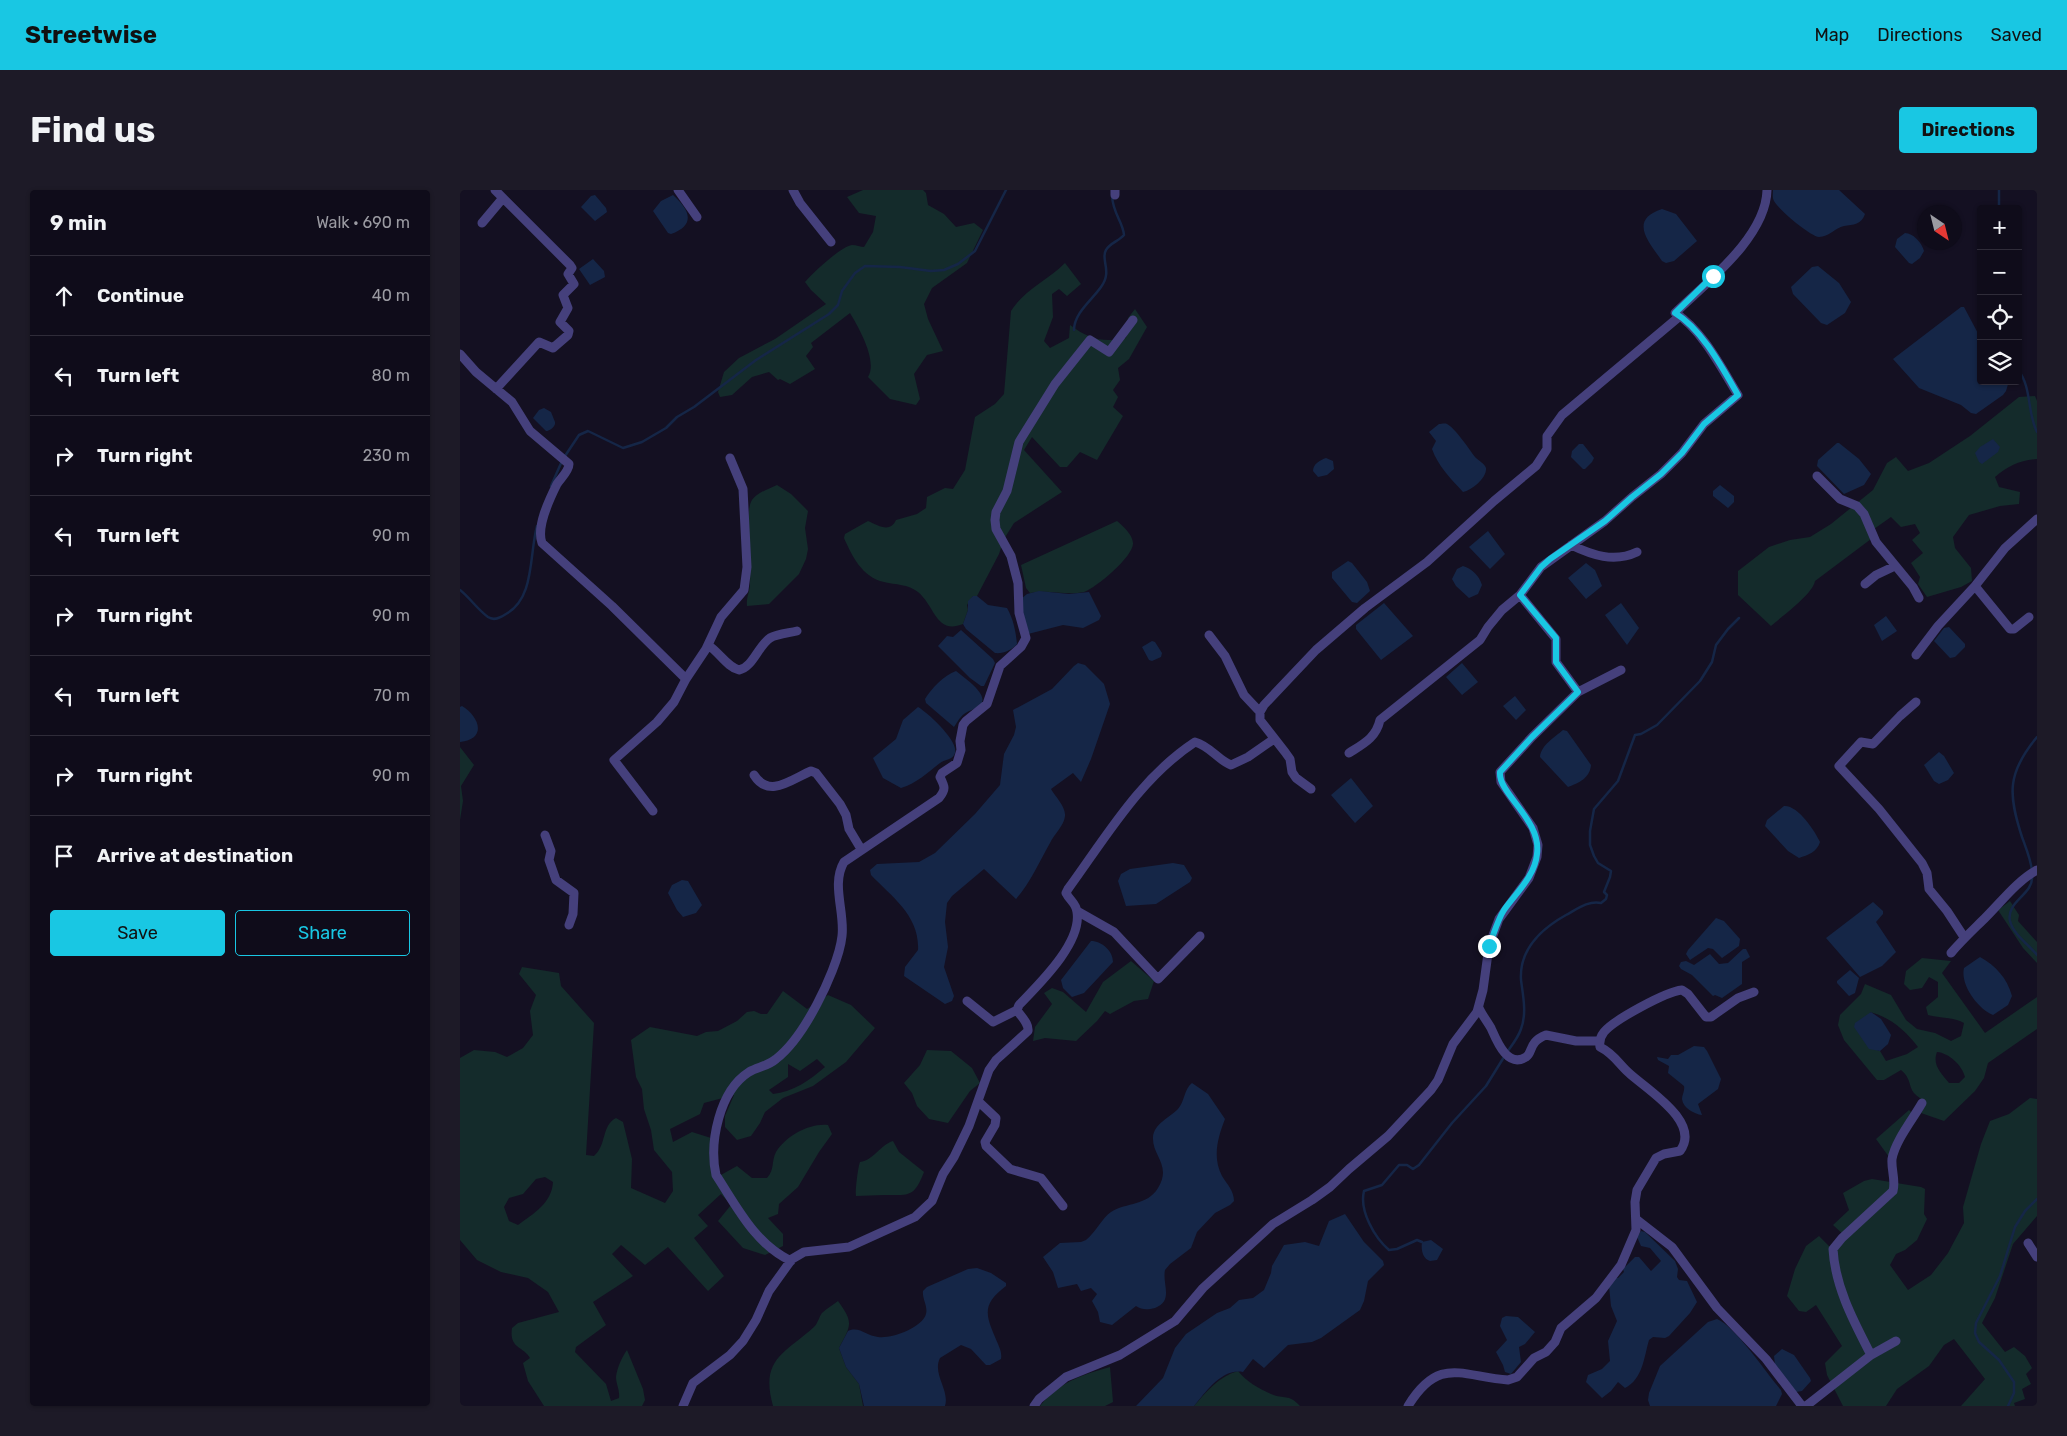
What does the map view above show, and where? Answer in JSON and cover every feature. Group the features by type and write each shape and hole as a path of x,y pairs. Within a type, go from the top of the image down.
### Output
{"street":[{"path":"495,190 570,265 572,268 568,274 574,284 563,295 568,308 560,319 560,322 569,330 568,335 554,348 538,342 496,389"},
{"path":"678,190 697,217"},
{"path":"793,190 800,203 831,242"},
{"path":"1349,753 1371,739 1378,730 1380,720 1480,640 1502,610 1520,595 1541,567 1605,521 1661,474 1682,453 1704,424 1738,395 1716,359 1695,332 1675,313 1750,238 1760,219 1767,198 1767,190"},
{"path":"482,223 503,198"},
{"path":"1312,789 1296,778 1292,772 1290,759 1260,720 1260,712 1274,694 1316,650 1365,608 1427,562 1494,500 1536,466 1547,449 1546,436 1562,415 1680,316"},
{"path":"791,1261 769,1248 753,1231 716,1175 714,1164 719,1114 725,1101 741,1079 750,1072 768,1065 777,1059 802,1029 817,1004 842,937 842,914 838,887 839,871 844,862 939,798 945,790 945,785 940,777 942,773 957,763 963,726 972,716 984,708 1000,666 1021,647 1026,638 1019,613 1018,584 1011,556 996,529 995,520 1008,491 1019,442 1055,384 1090,340 1109,352 1133,320"},
{"path":"460,354 476,372 517,408 530,431 567,461 569,468 558,484 540,524 542,543 612,606 686,679"},
{"path":"653,811 614,760 666,713 679,695 686,679 708,645 721,617 741,595 746,582 743,489 730,458"},
{"path":"1817,476 1840,499 1850,502 1861,510 1876,542 1913,586 1919,598"},
{"path":"1916,655 1938,626 1975,586 2005,548 2037,520"},
{"path":"1571,545 1589,554 1610,557 1622,557 1637,552"},
{"path":"1865,584 1895,566"},
{"path":"1975,586 2010,629 2014,629 2029,617"},
{"path":"1520,595 1556,638 1556,662 1578,692"},
{"path":"708,645 730,665 739,670 748,664 771,637 798,632"},
{"path":"1208,635 1225,656 1244,695 1260,712"},
{"path":"1034,1406 1039,1399 1066,1377 1120,1356 1168,1327 1203,1288 1273,1224 1321,1194 1388,1136 1431,1090 1442,1071 1453,1044 1473,1020 1478,1008 1489,946 1499,919 1529,878 1537,857 1538,845 1533,828 1501,782 1500,772 1532,737 1578,692 1621,670"},
{"path":"1916,702 1900,716 1879,740 1873,744 1861,742 1839,766 1879,809 1922,863 1927,873 1928,889 1947,911 1964,937"},
{"path":"967,1001 993,1022 1017,1010 1070,944 1077,929 1077,911 1075,904 1068,898 1066,893 1068,889 1132,800 1169,761 1195,742 1209,749 1224,762 1231,765 1248,757 1274,739"},
{"path":"754,775 759,782 774,787 783,786 810,771 816,773 840,804 846,815 849,830 862,850"},
{"path":"545,835 551,851 550,860 556,880 574,893 573,914 569,925"},
{"path":"1951,954 1964,937 2022,880 2037,870"},
{"path":"1077,911 1114,932 1158,979 1200,936"},
{"path":"1408,1406 1419,1388 1440,1374 1453,1372 1508,1380 1516,1377 1534,1358 1546,1352 1561,1328 1596,1298 1621,1265 1636,1230 1635,1202 1638,1190 1656,1158 1664,1154 1675,1153 1683,1147 1682,1123 1671,1108 1628,1072 1614,1055 1600,1047 1599,1041 1604,1032 1652,1000 1672,991 1682,990 1688,994 1706,1017 1711,1017 1738,998 1754,992"},
{"path":"1478,1008 1501,1050 1510,1057 1524,1058 1534,1042 1546,1035 1576,1041 1599,1041"},
{"path":"684,1406 693,1383 730,1354 743,1341 758,1316 769,1291 797,1255 804,1252 849,1247 909,1220 925,1209 936,1194 938,1184 960,1144 989,1070 996,1060 1028,1031 1026,1021 1021,1018 1017,1010"},
{"path":"978,1101 996,1118 995,1125 985,1142 986,1146 1010,1169 1041,1178 1063,1206"},
{"path":"1872,1355 1849,1309 1834,1265 1833,1249 1842,1238 1893,1191 1892,1158 1895,1148 1922,1102"},
{"path":"1636,1219 1672,1247 1717,1308 1766,1360 1802,1406"},
{"path":"2028,1243 2037,1257"},
{"path":"1806,1406 1872,1355 1896,1341"}],"green space":[{"path":"863,190 923,190 926,193 928,205 944,214 956,227 974,223 983,230 967,263 932,288 924,304 928,319 943,351 927,355 914,374 920,399 916,405 890,399 868,377 871,362 869,354 850,313 811,343 813,347 806,356 815,369 790,384 780,379 778,380 769,372 752,377 732,395 720,397 718,392 724,372 739,358 775,339 826,304 805,282 841,250 852,245 864,247 873,232 876,216 859,213 847,197"},
{"path":"1065,263 1081,284 1067,296 1059,289 1052,294 1053,317 1044,341 1050,348 1069,338 1070,325 1096,339 1126,338 1128,318 1135,309 1147,327 1129,359 1118,368 1120,380 1113,390 1118,397 1113,407 1123,416 1097,460 1080,452 1067,467 1060,467 1032,437 1024,450 1062,492 1014,523 1004,539 999,554 977,596 973,596 967,605 968,610 963,624 947,626 941,622 924,598 914,589 884,582 864,571 851,552 844,538 845,534 868,521 884,527 891,526 896,520 917,514 926,508 927,497 945,488 953,489 965,470 975,417 995,404 1004,394 1011,311 1029,291"},
{"path":"2035,396 2037,401 2037,459 2015,464 1995,477 1999,487 2020,492 2019,504 2000,506 1969,515 1953,537 1955,548 1971,568 1972,581 1961,587 1927,597 1918,584 1920,577 1911,563 1923,553 1912,540 1920,533 1915,524 1901,527 1891,517 1874,529 1871,539 1815,581 1803,599 1771,626 1738,595 1738,571 1769,547 1790,540 1810,537 1831,524 1873,490 1887,463 1896,457 1908,471 1929,463 1970,436 2019,397"},
{"path":"777,485 791,494 808,511 805,528 808,549 806,559 799,574 769,604 747,606 750,583 749,508 756,496"},
{"path":"1117,521 1131,537 1132,549 1113,571 1097,584 1084,592 1077,593 1030,593 1026,588 1021,565"},
{"path":"460,747 474,765 461,786 463,801 460,820"},
{"path":"2010,901 2019,915 2018,921 2037,942 2037,963 2023,948 1998,910"},
{"path":"1922,958 1951,961 1942,973 1985,1033 2037,997 2037,1029 1988,1063 1984,1078 1975,1091 1944,1121 1921,1113 1925,1106 1924,1102 1915,1094 1907,1077 1901,1070 1884,1080 1877,1080 1844,1040 1838,1025 1840,1015 1861,994 1865,984 1891,995 1906,1020 1917,1029 1935,1033 1951,1041 1961,1036 1964,1023 1928,1015 1926,1007 1938,997 1938,982 1929,977 1922,988 1910,990 1904,984 1906,971","holes":["1870,1012 1884,1017 1897,1025 1918,1047 1907,1054 1886,1061 1880,1051 1878,1051","1937,1052 1950,1057 1961,1068 1965,1077 1959,1083 1949,1083 1940,1072 1936,1065"]},
{"path":"1131,961 1154,981 1148,999 1134,1001 1110,1014 1105,1011 1076,1041 1045,1038 1033,1041 1035,1027 1052,1004 1044,993 1052,988 1063,992 1086,1012 1103,982"},
{"path":"522,967 559,973 561,986 594,1023 586,1155 594,1156 598,1152 611,1121 616,1118 623,1122 632,1159 631,1188 665,1203 673,1191 672,1172 654,1150 651,1130 644,1109 642,1089 636,1077 631,1040 650,1027 697,1036 706,1032 718,1031 737,1021 747,1012 754,1011 767,1014 783,991 807,1009 828,995 851,1005 875,1028 846,1062 813,1086 783,1098 765,1112 751,1136 737,1140 725,1127 725,1116 734,1095 704,1103 700,1114 670,1129 673,1142 692,1132 711,1138 719,1176 737,1166 752,1178 767,1178 780,1146 806,1128 828,1125 832,1134 798,1187 779,1204 778,1214 768,1218 783,1234 783,1246 765,1255 743,1248 718,1221 731,1205 721,1194 698,1215 708,1226 694,1238 724,1276 708,1291 668,1247 645,1265 621,1245 612,1254 633,1276 593,1302 606,1325 576,1347 575,1352 606,1384 611,1401 619,1398 617,1374 627,1350 643,1389 645,1400 642,1406 544,1406 528,1381 523,1363 530,1358 515,1344 512,1328 518,1323 559,1312 548,1292 528,1278 501,1272 477,1260 460,1240 460,1058 474,1050 495,1052 507,1057 523,1048 533,1035 530,1011 536,995 519,974","holes":["817,1059 825,1067 807,1081 780,1093 773,1094 769,1090 788,1077 788,1064 800,1071","545,1177 553,1182 549,1196 541,1207 518,1225 509,1221 504,1207 509,1198 523,1194 536,1179"]},
{"path":"927,1050 951,1051 972,1068 980,1083 970,1091 948,1123 929,1119 917,1106 912,1093 904,1083 920,1065"},
{"path":"2030,1098 2037,1099 2037,1216 2013,1244 1995,1298 1982,1323 2005,1352 2014,1347 2025,1356 2032,1368 2026,1374 2031,1384 2022,1389 2025,1399 2014,1403 2015,1406 1961,1406 1985,1379 1954,1339 1944,1345 1929,1366 1897,1389 1886,1406 1843,1406 1827,1375 1825,1363 1842,1346 1816,1305 1806,1312 1799,1311 1787,1296 1795,1269 1806,1246 1819,1236 1829,1246 1837,1248 1846,1237 1833,1225 1849,1210 1843,1193 1864,1181 1872,1179 1921,1187 1925,1189 1924,1214 1927,1219 1917,1240 1905,1250 1896,1254 1890,1265 1908,1290 1931,1275 1948,1253 1964,1223 1963,1207 1981,1144 1990,1121 2009,1114"},
{"path":"1909,1110 1913,1114 1889,1157 1876,1139"},
{"path":"893,1141 899,1152 924,1172 917,1187 914,1191 905,1195 856,1196 860,1162 865,1161"},
{"path":"838,1301 849,1319 848,1329 839,1348 846,1367 859,1384 863,1406 773,1406 770,1390 772,1367 784,1351 817,1324 822,1313"},
{"path":"1110,1367 1113,1402 1105,1406 1040,1406 1063,1385 1090,1373"},
{"path":"1238,1371 1257,1387 1276,1396 1292,1399 1300,1406 1194,1406 1219,1381"}],"water":[{"path":"1773,190 1839,190 1865,214 1862,220 1857,223 1841,227 1826,236 1815,236 1802,228 1782,210 1774,201"},
{"path":"595,195 607,212 595,221 581,207 591,196"},
{"path":"673,195 683,206 688,217 684,226 671,234 668,233 653,211 661,201"},
{"path":"1662,209 1676,214 1697,241 1674,261 1666,263 1662,261 1644,232 1646,219"},
{"path":"1908,233 1917,239 1917,250 1924,251 1920,258 1912,264 1909,263 1895,247 1897,239"},
{"path":"593,259 604,271 605,277 590,285 579,269"},
{"path":"1818,266 1839,283 1851,302 1845,313 1827,325 1821,323 1793,294 1791,287 1812,267"},
{"path":"1961,307 1964,307 1977,331 1977,385 2008,385 2003,395 1976,414 1971,413 1961,405 1919,388 1893,359"},
{"path":"544,408 551,412 555,422 552,428 546,431 533,418 539,410"},
{"path":"1439,424 1450,426 1486,468 1482,479 1467,491 1463,492 1441,467 1432,449 1436,441 1429,432"},
{"path":"1993,439 2000,447 1998,452 1982,464 1975,453 1980,447"},
{"path":"1837,443 1859,459 1871,474 1864,485 1844,494 1817,466 1818,460"},
{"path":"1579,444 1583,444 1594,458 1585,469 1571,457 1572,451"},
{"path":"1326,458 1333,461 1334,469 1327,475 1318,477 1313,471 1314,466"},
{"path":"1720,485 1734,496 1734,502 1728,508 1713,496 1713,491"},
{"path":"1488,531 1505,554 1490,569 1469,547"},
{"path":"1348,561 1352,563 1367,582 1370,591 1357,603 1352,602 1332,578 1332,572"},
{"path":"1586,563 1595,570 1602,586 1586,599 1568,578"},
{"path":"1463,566 1475,573 1482,585 1478,594 1469,598 1456,586 1452,579 1457,569"},
{"path":"1039,591 1069,594 1089,592 1101,616 1099,620 1083,628 1063,625 1028,634 1025,632 1021,599 1027,594"},
{"path":"973,596 977,596 988,605 1007,608 1013,621 1017,639 1017,644 1013,648 995,653 966,629 963,624 968,610 968,601"},
{"path":"1384,603 1413,636 1381,660 1356,629 1356,625"},
{"path":"1621,603 1639,628 1627,645 1605,615"},
{"path":"1886,616 1897,631 1882,641 1874,625"},
{"path":"1949,627 1965,644 1965,647 1955,657 1950,658 1934,641 1944,628"},
{"path":"961,630 995,663 984,686 970,678 938,646 947,636 953,637"},
{"path":"1152,641 1155,642 1162,653 1161,657 1152,661 1149,660 1142,647"},
{"path":"1078,663 1085,665 1104,684 1110,704 1091,759 1081,782 1073,773 1051,789 1064,809 1064,820 1030,879 1016,899 984,869 952,896 947,903 945,922 948,947 944,967 954,996 952,1001 945,1004 904,976 905,967 918,950 914,927 910,917 896,899 871,875 870,870 877,864 919,862 935,853 975,814 1000,785 1004,754 1016,727 1013,710 1052,689"},
{"path":"1462,663 1478,682 1462,695 1446,677"},
{"path":"956,671 974,686 983,700 979,706 962,716 954,727 926,703 925,699 938,683"},
{"path":"1515,696 1526,710 1516,720 1503,706"},
{"path":"462,706 473,716 478,727 474,737 460,742 460,707"},
{"path":"918,707 947,734 955,748 955,753 953,757 940,763 917,781 901,788 883,778 873,758 896,739 903,720"},
{"path":"1563,730 1567,731 1591,765 1586,777 1568,787 1540,757 1546,745"},
{"path":"1939,752 1944,756 1954,773 1948,780 1939,784 1934,781 1924,765"},
{"path":"1351,778 1373,806 1355,823 1331,795"},
{"path":"1784,806 1800,814 1820,842 1814,851 1799,858 1788,851 1765,826 1767,820"},
{"path":"1173,863 1184,865 1192,878 1190,882 1156,904 1126,906 1118,881 1121,874 1130,869"},
{"path":"682,880 688,881 702,905 696,913 683,917 668,893 672,885"},
{"path":"1873,902 1883,911 1883,914 1876,922 1896,952 1882,966 1860,977 1826,938"},
{"path":"1716,918 1724,921 1740,939 1739,946 1722,958 1713,949 1708,948 1690,960 1686,954 1688,950"},
{"path":"1091,941 1106,947 1113,958 1113,962 1084,993 1072,997 1063,988 1061,980"},
{"path":"1743,949 1746,949 1750,957 1742,962 1742,984 1722,998 1713,996 1692,975 1679,966 1681,962 1686,961 1694,965 1710,954 1719,964 1728,963"},
{"path":"1980,957 2000,973 2012,996 2008,1005 1993,1015 1982,1008 1971,996 1963,975 1964,968"},
{"path":"1850,970 1859,978 1855,993 1849,996 1837,981"},
{"path":"1871,1012 1881,1019 1891,1035 1888,1044 1880,1051 1869,1049 1854,1027 1855,1023"},
{"path":"1694,1046 1704,1047 1721,1079 1718,1089 1698,1104 1702,1115 1692,1112 1684,1105 1682,1099 1684,1086 1668,1073 1669,1066 1658,1060 1657,1057 1668,1059 1671,1055 1678,1055"},
{"path":"1192,1083 1208,1094 1225,1119 1218,1140 1217,1162 1222,1176 1232,1191 1234,1201 1215,1213 1197,1232 1191,1248 1165,1270 1166,1297 1161,1305 1147,1309 1136,1306 1112,1325 1100,1322 1098,1312 1092,1301 1097,1294 1091,1288 1081,1291 1077,1284 1058,1288 1053,1272 1043,1257 1060,1243 1086,1240 1111,1212 1143,1201 1153,1194 1162,1180 1163,1173 1155,1150 1154,1132 1159,1125 1178,1109 1187,1088"},
{"path":"1345,1214 1364,1242 1383,1261 1384,1265 1368,1281 1360,1310 1321,1338 1312,1342 1288,1345 1264,1368 1253,1359 1243,1372 1235,1372 1221,1377 1194,1406 1136,1406 1163,1378 1175,1348 1186,1334 1217,1313 1230,1308 1239,1300 1253,1298 1264,1290 1272,1266 1284,1245 1305,1242 1319,1246 1329,1221"},
{"path":"1641,1231 1645,1232 1675,1261 1678,1269 1677,1277 1679,1280 1687,1281 1697,1302 1690,1313 1669,1336 1665,1338 1653,1337 1649,1340 1642,1367 1636,1379 1625,1388 1618,1382 1602,1398 1586,1382 1588,1375 1602,1369 1610,1361 1608,1341 1617,1321 1611,1306 1609,1286 1615,1277 1618,1278 1624,1272 1623,1269 1635,1257 1639,1257 1651,1271 1661,1261 1650,1248 1641,1246 1637,1237"},
{"path":"1431,1240 1443,1249 1437,1260 1430,1261 1424,1256 1422,1242"},
{"path":"977,1268 991,1273 1006,1283 1006,1286 992,1300 988,1312 991,1326 1001,1351 1001,1359 986,1365 971,1349 961,1345 940,1358 938,1370 945,1394 945,1406 864,1406 859,1384 846,1367 839,1348 848,1331 860,1330 874,1336 884,1337 905,1332 919,1324 926,1314 923,1291 927,1287 968,1269"},
{"path":"1506,1316 1518,1317 1535,1332 1525,1344 1519,1347 1521,1362 1511,1374 1505,1372 1496,1352 1507,1340 1500,1326 1502,1318"},
{"path":"1717,1319 1733,1331 1781,1390 1782,1394 1776,1406 1650,1406 1648,1400 1649,1393 1660,1366 1708,1322"},
{"path":"1782,1349 1794,1355 1810,1378 1811,1381 1802,1391 1796,1392 1775,1365 1774,1356"}],"waterway":[{"path":"565,456 579,435 588,431 623,448 642,442 666,428 677,417 694,407 756,360 829,314 838,305 842,291 855,273 865,266 900,267 931,271 944,270 958,264 975,251 1006,190"},
{"path":"1999,190 1999,205"},
{"path":"1074,330 1080,312 1104,281 1106,276 1104,257 1106,250 1124,235 1114,208 1112,196"},
{"path":"2022,377 2028,392 2032,417 2037,432"},
{"path":"551,486 562,461"},
{"path":"460,590 490,618 499,618 515,607 522,598 526,587 537,526"},
{"path":"1507,1052 1515,1041 1523,1023 1524,1004 1521,969 1533,941 1548,927 1583,906 1597,902 1601,903 1606,899 1607,895 1604,892 1611,871 1598,863 1590,845 1590,831 1594,809 1618,781 1635,735 1641,734 1657,725 1700,681 1712,662 1716,645 1739,618"},
{"path":"2032,871 2017,822 2014,808 2013,784 2020,762 2037,737"},
{"path":"2032,877 2028,889 2012,908 2010,921 2018,935 2037,955"},
{"path":"1422,1242 1417,1240 1397,1249 1389,1250 1378,1239 1369,1224 1364,1207 1364,1191 1382,1185 1399,1165 1407,1165 1413,1169 1419,1165 1452,1123 1486,1086 1504,1057"},
{"path":"2008,1406 2014,1393 2014,1382 1999,1360 1979,1342 1975,1333 1976,1323 2000,1276 2015,1227 2025,1211 2037,1199"}],"route":[{"path":"1489,946 1499,919 1529,878 1537,857 1538,845 1533,828 1501,782 1500,772 1532,737 1578,692 1556,662 1556,638 1520,595 1541,567 1605,521 1661,474 1682,453 1704,424 1738,395 1695,332 1675,313 1713,276"}]}
